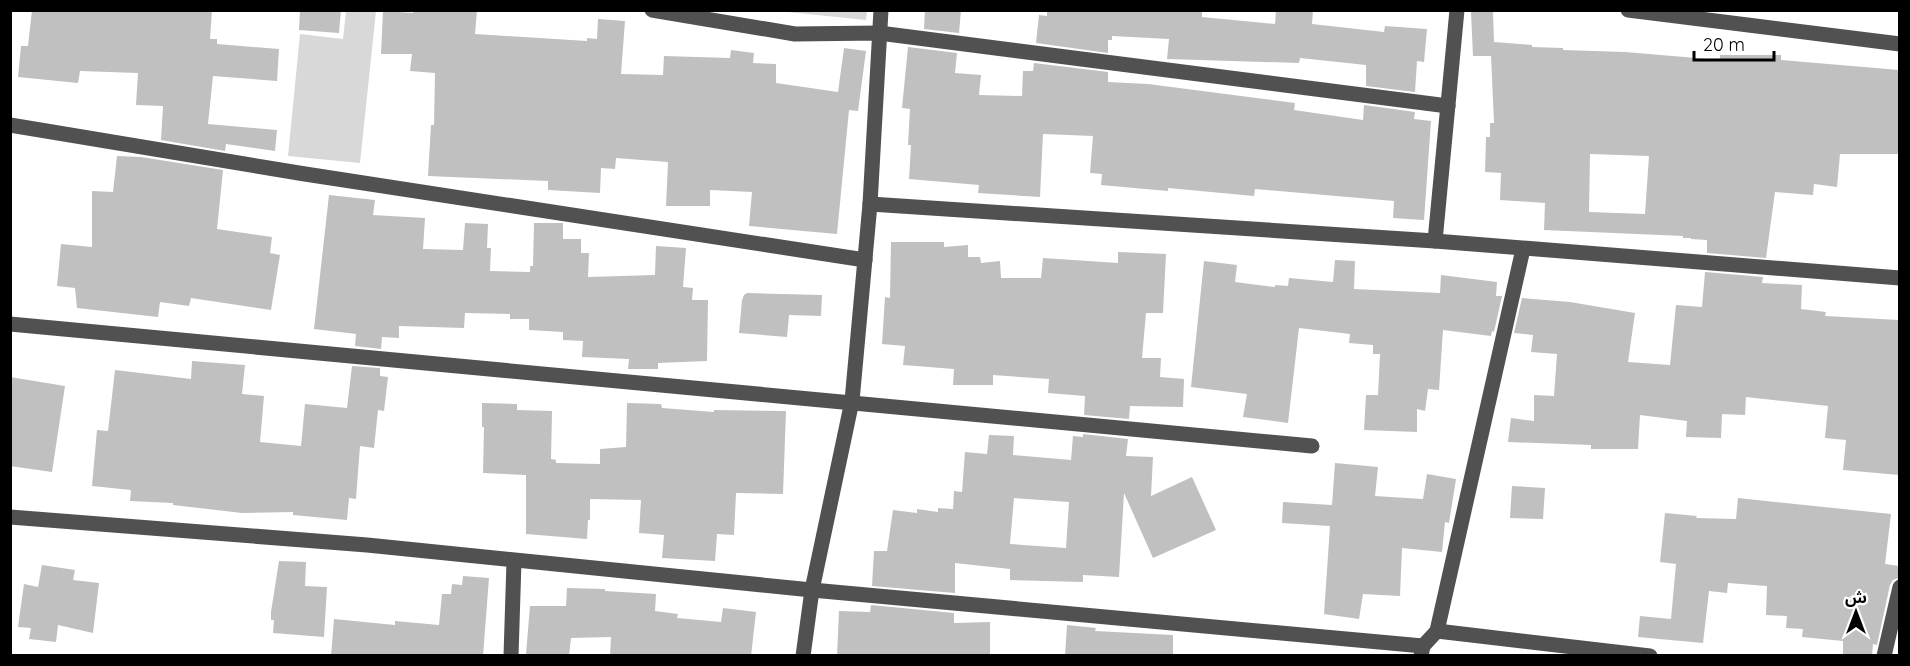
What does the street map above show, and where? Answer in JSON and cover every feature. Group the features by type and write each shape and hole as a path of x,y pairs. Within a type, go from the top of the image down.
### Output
{"street":[{"path":"652,10 795,34 879,33 1448,106"},
{"path":"803,656 812,590 852,401 870,204 881,10"},
{"path":"1435,241 1457,10"},
{"path":"1628,10 1899,44"},
{"path":"10,125 305,174 865,260"},
{"path":"870,204 1435,241 1899,278"},
{"path":"10,517 367,545 1422,651 1437,631 1523,249"},
{"path":"10,324 852,401 1312,446"},
{"path":"511,656 514,561"},
{"path":"1884,656 1899,587"},
{"path":"1437,631 1650,656"}],"shaded area":[{"path":"768,10 867,10 867,11 866,20"},
{"path":"346,11 376,11 360,163 288,156 300,34 343,39"}],"building":[{"path":"32,10 212,10 210,39 217,39 217,44 279,49 277,81 213,76 208,124 277,130 275,151 226,144 225,151 161,140 163,106 136,105 138,73 80,71 78,83 18,77 21,46 28,46"},
{"path":"300,10 341,10 339,33 299,30"},
{"path":"413,10 477,10 475,34 587,41 587,38 597,39 598,19 625,21 621,74 663,75 664,56 730,58 731,50 754,53 753,63 776,64 776,83 838,92 844,48 866,51 858,111 849,110 837,234 749,226 752,192 710,190 710,206 666,206 668,162 616,158 615,169 601,168 600,193 548,190 548,181 428,176 431,125 434,125 435,73 410,71 412,54 381,54 383,11 413,13"},
{"path":"925,10 961,10 959,33 924,29"},
{"path":"1047,10 1202,10 1202,17 1275,24 1276,10 1313,10 1312,24 1384,32 1385,26 1427,29 1424,62 1417,61 1415,92 1366,86 1366,65 1300,58 1299,63 1167,59 1169,39 1112,36 1112,40 1108,40 1108,53 1036,43 1039,15 1047,16"},
{"path":"1493,11 1494,42 1563,48 1563,50 1625,52 1720,60 1720,55 1781,55 1781,60 1899,70 1899,154 1840,154 1837,187 1814,184 1813,195 1775,192 1766,258 1707,253 1707,240 1683,238 1683,236 1544,230 1545,203 1500,200 1501,173 1485,172 1486,137 1490,137 1490,123 1494,123 1491,56 1473,56 1471,12","holes":["1590,154 1649,156 1645,214 1589,212"]},
{"path":"908,47 957,53 955,73 981,75 979,95 1022,96 1023,71 1033,71 1034,63 1108,72 1108,82 1148,84 1295,103 1294,110 1363,120 1364,105 1415,112 1414,119 1431,121 1424,220 1393,218 1394,201 1255,189 1254,196 1168,188 1168,191 1101,185 1102,174 1090,173 1093,136 1043,134 1040,197 978,193 979,185 909,179 910,109 902,108"},
{"path":"117,156 141,157 223,170 217,229 272,237 270,253 280,255 271,310 191,298 189,306 160,302 158,317 77,308 75,288 57,286 61,244 92,247 92,191 113,192"},
{"path":"329,195 375,200 373,215 425,218 423,249 463,250 465,223 488,224 487,248 491,248 490,271 530,272 530,266 533,266 534,223 563,223 563,239 581,239 581,253 589,253 588,277 655,275 656,246 686,248 683,287 693,288 692,300 708,300 707,361 658,363 658,369 628,369 629,359 582,357 583,341 563,340 563,332 529,330 529,319 510,319 510,314 465,313 464,328 399,326 399,338 382,337 381,349 355,346 356,334 314,329"},
{"path":"891,242 944,242 944,247 968,245 968,257 980,257 981,263 1000,261 1001,278 1041,278 1043,258 1118,263 1118,252 1166,254 1163,313 1146,313 1142,358 1161,358 1160,377 1184,379 1183,407 1130,406 1129,419 1084,415 1085,396 1048,393 1049,379 993,375 993,385 953,385 954,369 903,365 905,346 882,344 885,297 890,298"},
{"path":"1335,260 1355,261 1354,289 1440,293 1441,275 1497,282 1496,296 1502,296 1494,332 1492,331 1491,336 1443,330 1439,390 1428,389 1425,411 1417,409 1417,432 1364,430 1366,395 1378,395 1380,354 1373,354 1373,345 1349,343 1350,334 1299,328 1288,423 1243,417 1247,394 1191,387 1204,261 1237,265 1235,282 1275,287 1275,285 1288,286 1289,278 1333,282"},
{"path":"1705,272 1763,277 1762,283 1802,285 1801,309 1826,312 1825,316 1899,320 1899,475 1843,470 1846,440 1825,438 1828,406 1746,397 1745,415 1722,414 1721,438 1686,437 1687,421 1640,415 1638,449 1591,449 1591,445 1508,442 1511,418 1534,421 1534,395 1554,396 1557,354 1531,352 1533,335 1514,333 1522,298 1570,302 1635,313 1628,362 1670,365 1676,305 1702,307"},
{"path":"747,293 822,295 821,316 789,315 787,337 739,333 742,300"},
{"path":"192,361 245,365 242,394 264,396 260,442 301,446 305,404 347,408 352,366 380,368 380,376 388,377 384,411 378,410 374,448 360,446 356,499 349,498 347,520 293,515 293,512 242,513 173,505 173,503 130,501 131,490 92,486 97,430 108,431 115,370 191,379"},
{"path":"10,377 65,386 52,472 10,466"},
{"path":"482,403 517,404 517,410 552,411 551,459 556,460 556,463 600,464 600,449 626,447 627,403 661,404 662,408 714,412 714,410 786,411 783,494 736,493 734,535 717,534 715,561 662,558 664,535 639,533 641,500 590,499 587,539 526,534 526,475 483,473"},
{"path":"1083,434 1128,439 1126,456 1153,457 1151,496 1192,477 1216,530 1153,558 1124,493 1119,577 1083,575 1083,582 1010,580 1010,569 955,563 955,593 872,586 874,551 887,551 893,510 917,513 917,509 938,512 938,508 953,509 954,491 962,492 965,452 987,454 989,435 1014,436 1013,455 1071,460 1073,436 1083,437","holes":["1014,498 1069,502 1066,548 1010,544"]},
{"path":"1335,463 1378,467 1375,496 1423,499 1427,474 1456,479 1449,523 1445,522 1442,552 1402,548 1400,596 1363,594 1359,619 1324,614 1330,526 1282,523 1283,502 1332,505"},
{"path":"1512,486 1545,488 1543,519 1510,518"},
{"path":"1738,498 1891,514 1885,564 1899,566 1899,578 1893,580 1890,585 1877,645 1873,644 1872,656 1843,656 1843,641 1802,637 1803,629 1786,628 1787,616 1766,615 1767,586 1728,583 1727,593 1709,591 1703,643 1638,637 1640,616 1671,619 1676,564 1660,562 1665,513 1697,516 1696,518 1736,519"},
{"path":"279,561 306,562 305,586 327,587 324,637 273,633 274,620 271,620 271,612"},
{"path":"42,565 75,570 73,580 99,583 93,633 58,625 56,642 29,639 31,628 18,627 24,584 38,587"},
{"path":"463,576 489,578 483,656 331,656 334,619 395,625 395,621 439,625 442,594 451,594 452,584 462,585"},
{"path":"567,588 656,594 655,611 678,614 677,618 721,622 723,608 756,612 751,656 610,656 611,637 571,638 569,656 526,654 530,606 566,606"},
{"path":"871,605 954,613 954,623 990,622 990,656 837,656 839,611 870,612"},
{"path":"1067,625 1096,628 1095,631 1173,635 1173,656 1093,654 1093,656 1065,656"}]}
